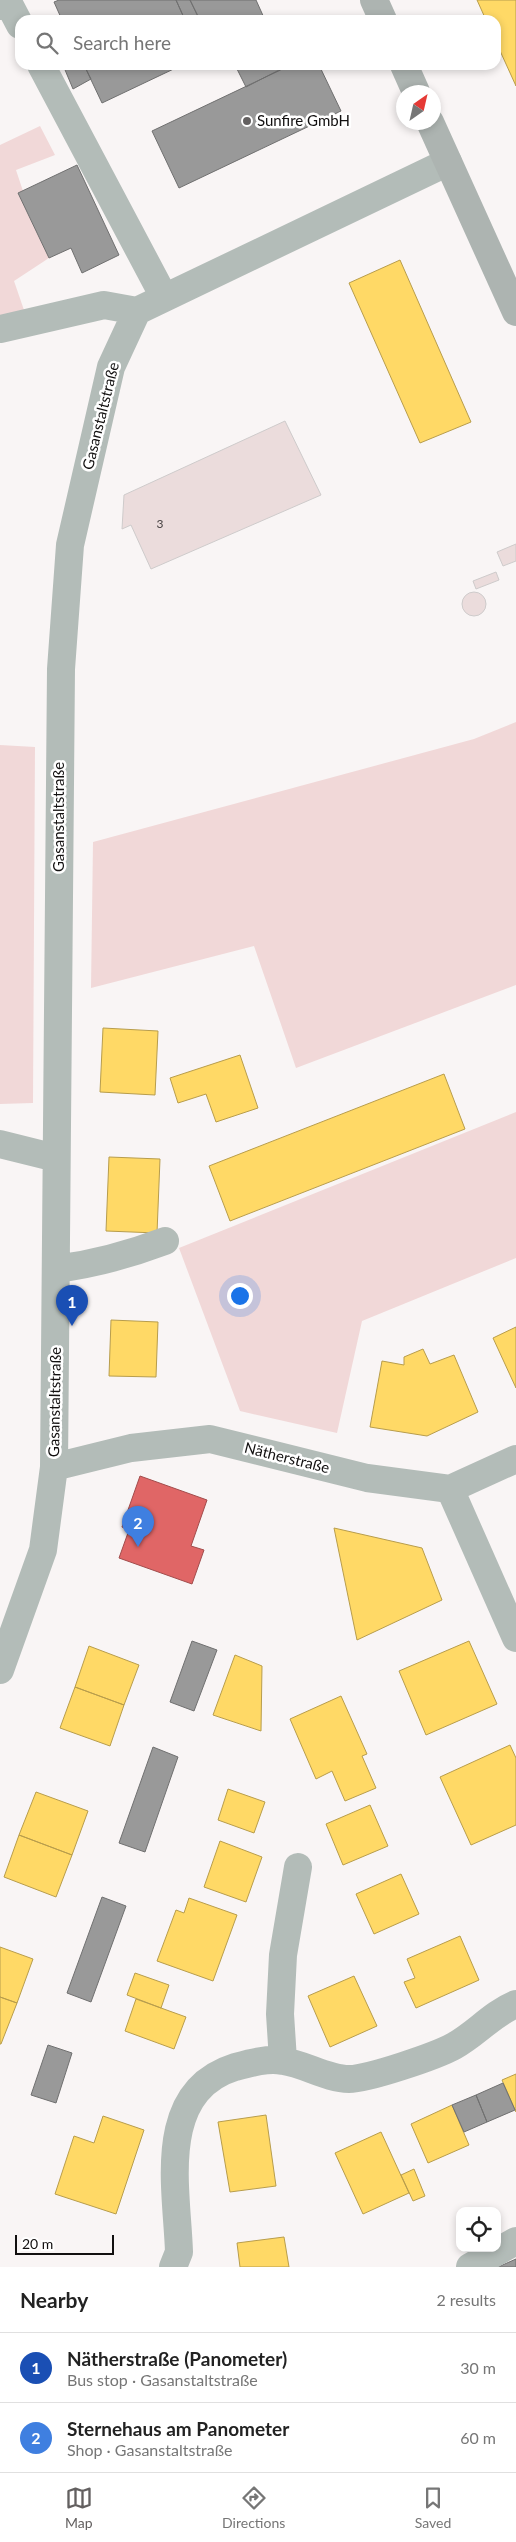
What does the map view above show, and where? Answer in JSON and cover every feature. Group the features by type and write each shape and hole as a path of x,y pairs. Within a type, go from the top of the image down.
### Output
{"main road":[{"path":"374,0 381,15"},
{"path":"406,70 413,85"},
{"path":"434,130 516,312"}],"street":[{"path":"0,6 8,2 15,15"},
{"path":"44,70 164,297"},
{"path":"0,329 104,305 137,311 448,162"},
{"name":"Gasanstaltstraße","path":"0,1670 43,1550 54,1467 61,669 70,545 111,367 137,311"},
{"path":"0,1144 56,1158"},
{"path":"56,1269 92,1264 125,1256 165,1240"},
{"name":"Nätherstraße","path":"54,1467 132,1448 210,1439 367,1478 450,1489"},
{"path":"516,1459 450,1489 516,1638"},
{"path":"283,2060 280,2014 283,1955 298,1867"},
{"path":"173,2267 178,2252 174,2150 178,2127 186,2108 199,2089 227,2070 253,2062 283,2060 349,2079 382,2071 454,2046 502,2010 516,2004"},
{"path":"470,2267 516,2241"}],"shaded area":[{"path":"40,126 55,155 16,170 23,191 18,193 49,258 14,281 25,313 0,318 0,145"},
{"path":"516,722 516,985 296,1068 254,946 91,988 93,842 474,739"},
{"path":"0,745 35,747 33,1103 0,1104"},
{"path":"516,1112 516,1258 362,1321 337,1433 240,1411 179,1248"}],"building: Homes":[{"path":"477,0 516,0 516,86 501,53 501,15 484,15"},
{"path":"400,260 471,422 420,443 349,283"},
{"path":"103,1028 158,1031 155,1095 100,1092"},
{"path":"240,1055 258,1108 216,1122 206,1094 178,1103 170,1078"},
{"path":"444,1074 465,1129 230,1221 209,1166"},
{"path":"109,1157 160,1159 157,1233 106,1231"},
{"path":"111,1320 158,1322 156,1377 109,1376"},
{"path":"516,1327 516,1388 493,1338"},
{"path":"423,1349 430,1364 454,1355 478,1412 427,1436 370,1427 382,1361 404,1365 404,1357"},
{"path":"334,1528 422,1548 442,1600 357,1640"},
{"path":"469,1641 497,1704 426,1735 399,1671"},
{"path":"89,1646 139,1665 124,1705 75,1687"},
{"path":"235,1655 262,1666 261,1731 213,1715"},
{"path":"75,1687 124,1705 110,1746 60,1728"},
{"path":"341,1696 367,1754 362,1756 376,1788 345,1801 332,1771 316,1779 290,1719"},
{"path":"510,1745 516,1758 516,1825 471,1845 440,1777"},
{"path":"228,1789 265,1802 254,1833 218,1820"},
{"path":"36,1792 88,1811 72,1855 19,1835"},
{"path":"370,1805 388,1846 343,1865 326,1824"},
{"path":"19,1835 72,1855 56,1897 4,1877"},
{"path":"220,1841 262,1857 246,1902 204,1887"},
{"path":"401,1874 419,1914 374,1934 356,1894"},
{"path":"189,1898 237,1915 213,1981 157,1961 176,1910 184,1913"},
{"path":"460,1936 479,1980 416,2008 404,1982 415,1978 407,1959"},
{"path":"0,1947 33,1959 17,2003 0,1997"},
{"path":"135,1973 169,1985 161,2008 127,1995"},
{"path":"354,1976 377,2026 330,2047 308,1996"},
{"path":"0,1997 17,2003 1,2044 0,2044"},
{"path":"136,1999 186,2017 174,2049 125,2031"},
{"path":"516,2074 516,2112 502,2080"},
{"path":"452,2105 469,2145 428,2163 411,2124"},
{"path":"266,2115 276,2186 230,2192 218,2122"},
{"path":"103,2116 144,2130 116,2214 55,2194 74,2136 94,2143"},
{"path":"381,2132 409,2193 363,2214 335,2153"},
{"path":"414,2169 425,2196 413,2201 401,2175"},
{"path":"284,2237 289,2267 240,2267 237,2243"}],"building: Shops":[{"path":"140,1476 207,1500 191,1546 204,1550 192,1584 119,1558 129,1530 122,1527"}],"building: Industry":[{"path":"59,0 176,0 183,15 60,15 54,2"},
{"path":"176,0 190,0 197,15 183,15"},
{"path":"190,0 256,0 263,15 198,15"},
{"path":"65,70 86,70 91,79 73,89"},
{"path":"86,70 171,70 102,103"},
{"path":"238,70 279,70 246,87"},
{"name":"Sunfire GmbH","path":"280,70 321,70 341,111 179,188 152,131"},
{"path":"77,165 119,255 82,273 71,248 49,258 18,193"},
{"path":"192,1641 217,1650 194,1711 170,1702"},
{"path":"153,1747 178,1757 145,1852 119,1843"},
{"path":"102,1897 126,1906 91,2002 67,1993"},
{"path":"48,2045 72,2053 56,2103 31,2095"},
{"path":"503,2083 515,2110 487,2122 476,2095"},
{"path":"476,2095 487,2122 464,2132 452,2105"},
{"path":"516,2259 516,2267 498,2267"}],"building: Other":[{"path":"285,421 321,495 151,569 131,525 122,529 124,495"},
{"path":"516,544 516,561 503,566 497,552"},
{"path":"496,572 499,580 476,589 473,581"},
{"path":"474,592 483,595 486,604 483,613 474,616 465,613 462,604 465,595"}],"place":[{"name":"Sunfire GmbH","path":"247,121"},
{"name":"Nätherstraße (Panometer)","path":"72,1326"},
{"name":"Sternehaus am Panometer","path":"138,1547"}]}
